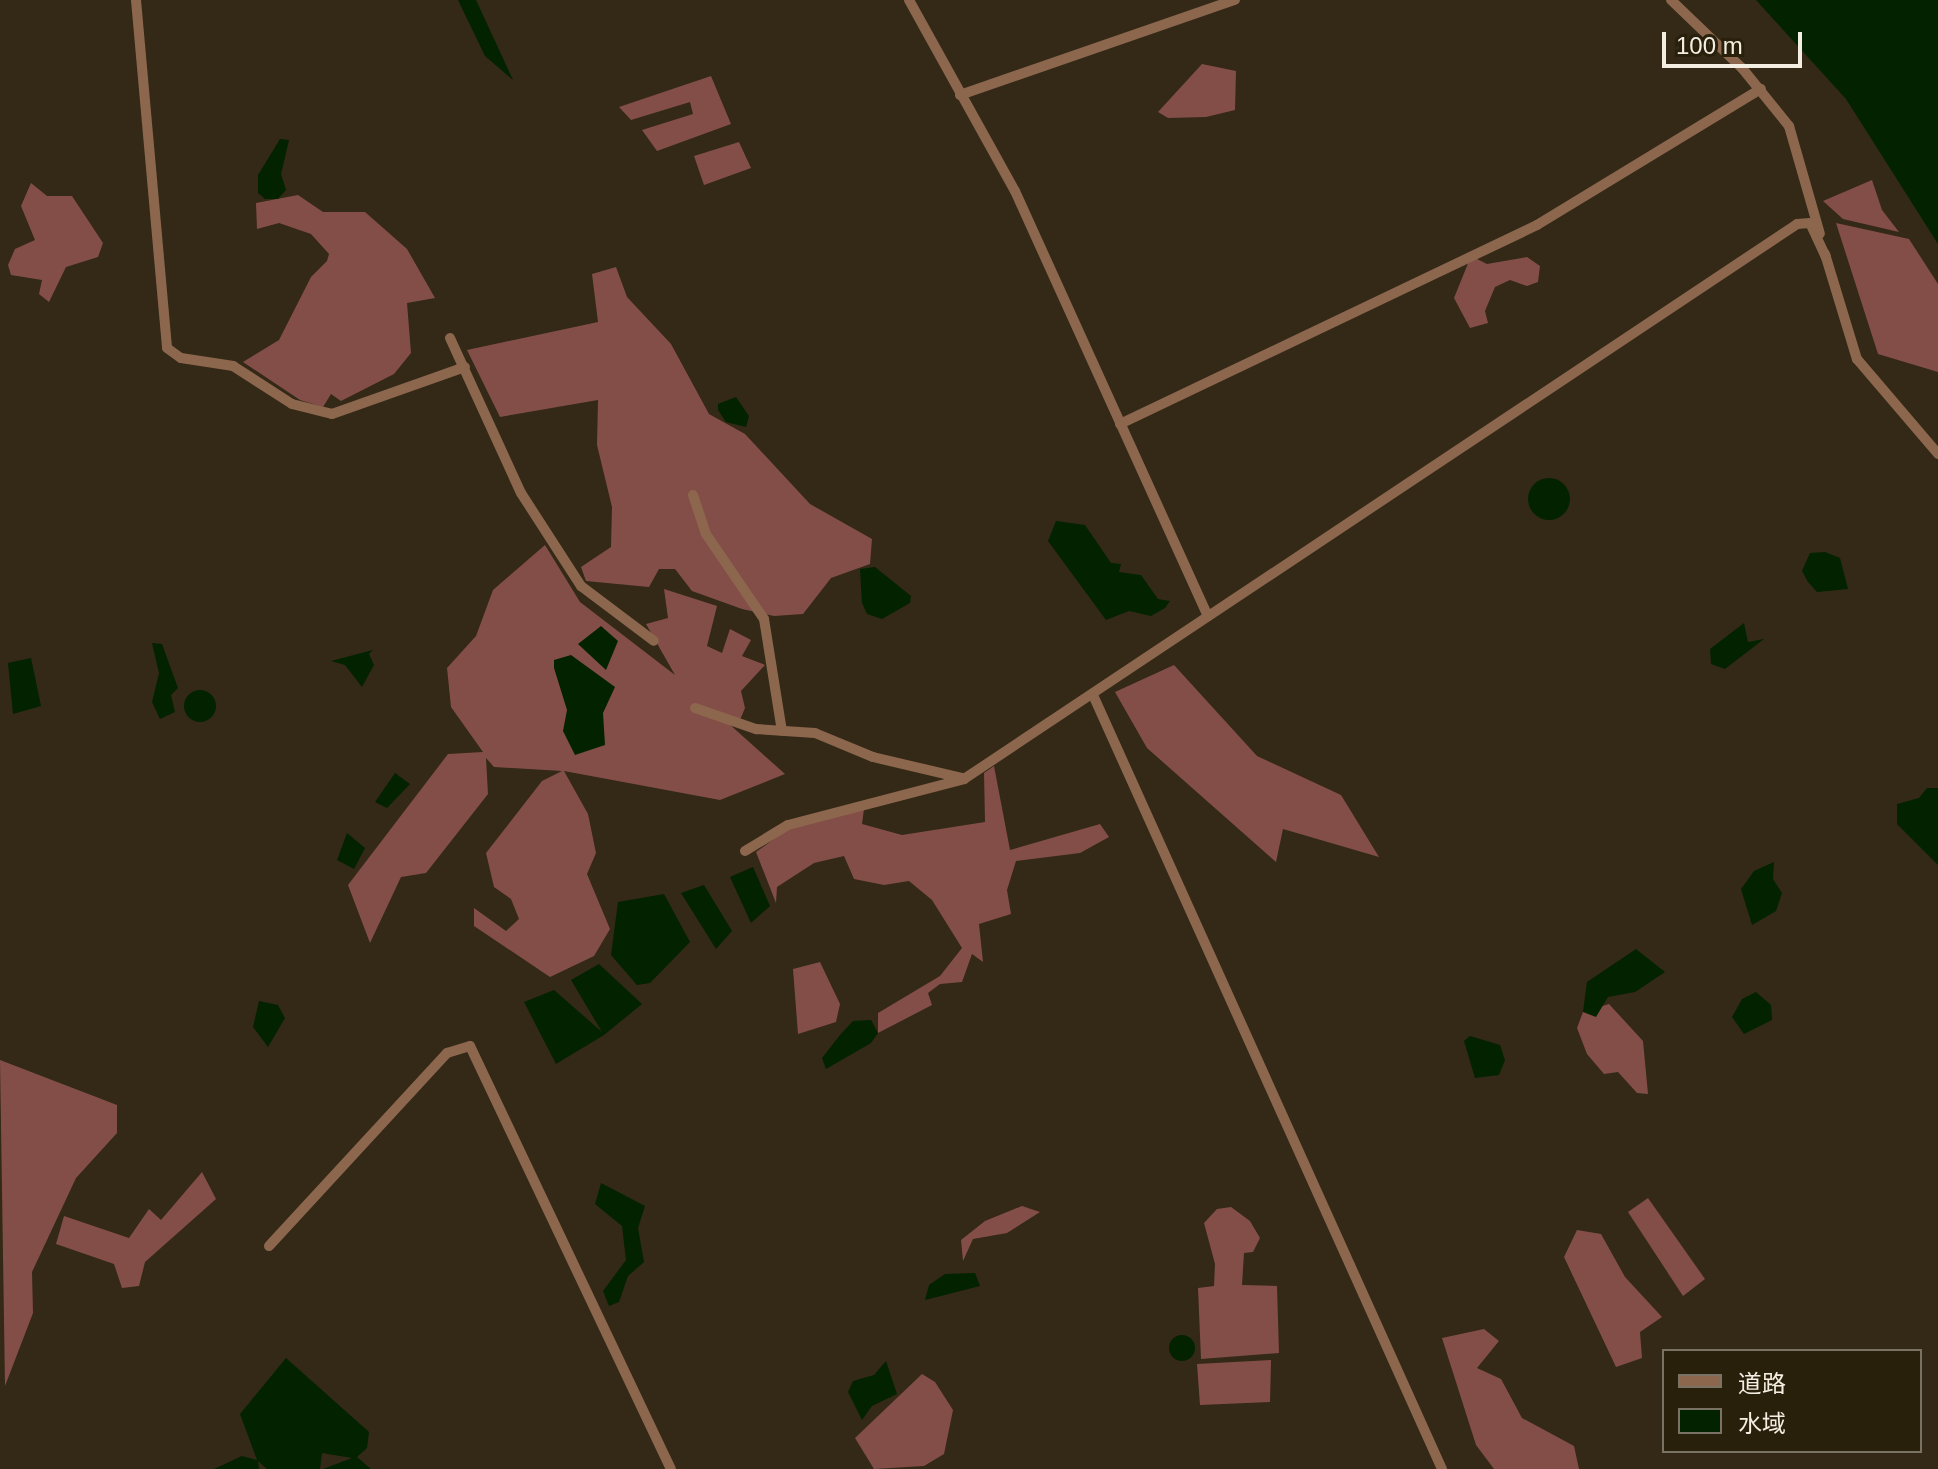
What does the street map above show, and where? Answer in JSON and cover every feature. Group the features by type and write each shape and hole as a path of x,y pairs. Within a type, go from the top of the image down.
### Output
{"street":[{"path":"136,0 167,348 181,358 233,366 292,404 332,414 465,367"},
{"path":"909,0 1015,191 1208,616"},
{"path":"960,95 1235,0"},
{"path":"1671,0 1761,89 1789,126 1857,359 1938,454"},
{"path":"1120,424 1537,225 1761,89"},
{"path":"745,851 788,825 964,779 1797,224 1810,223 1826,257"},
{"path":"450,338 521,493 581,586 654,641"},
{"path":"693,495 706,534 764,619 782,731"},
{"path":"1093,695 1442,1469"},
{"path":"695,708 756,729 815,733 873,757 964,779"},
{"path":"269,1246 447,1053 470,1046 671,1469"}],"shaded area":[{"path":"1202,64 1236,71 1235,110 1206,117 1168,118 1158,112"},
{"path":"711,76 731,124 657,151 642,130 693,114 690,102 631,120 619,107"},
{"path":"739,142 751,168 704,185 694,156"},
{"path":"1872,180 1882,210 1899,232 1843,219 1823,201"},
{"path":"31,183 47,196 72,196 103,243 98,257 66,267 49,302 39,294 42,280 11,275 8,265 15,249 35,240 21,206"},
{"path":"298,195 323,212 365,212 407,249 435,298 407,303 411,353 394,374 341,401 331,394 323,407 300,400 243,362 279,340 311,277 327,261 329,254 311,234 279,223 257,229 256,203"},
{"path":"1836,223 1909,239 1938,284 1938,372 1878,354"},
{"path":"1471,256 1487,264 1527,257 1540,266 1538,282 1527,286 1510,280 1495,287 1485,311 1488,323 1470,328 1454,298"},
{"path":"616,267 627,297 671,344 709,414 745,434 810,504 872,539 870,564 831,578 803,614 774,616 742,609 692,591 675,569 659,569 649,587 586,581 581,567 611,547 612,507 597,445 598,400 500,417 467,350 598,322 592,274"},
{"path":"545,545 580,602 675,675 646,624 668,618 664,589 717,606 707,646 722,653 730,629 751,640 742,656 765,665 741,691 745,708 740,720 718,714 785,774 720,800 564,771 588,814 596,853 587,874 610,929 594,956 550,977 474,926 474,908 506,931 519,919 511,899 494,887 486,853 542,781 562,771 494,767 486,758 488,794 426,873 401,877 370,943 348,885 448,754 483,752 451,707 447,668 476,636 493,590"},
{"path":"1174,665 1257,756 1341,795 1379,857 1283,829 1276,862 1147,748 1115,692"},
{"path":"994,766 1010,850 1100,824 1109,837 1080,853 1016,861 1007,890 1011,914 979,924 983,962 972,954 962,982 940,984 928,993 932,1005 878,1033 878,1013 940,976 962,948 932,900 909,881 884,885 854,879 844,856 814,863 777,887 776,903 756,852 796,823 864,809 862,824 902,835 985,822 984,773"},
{"path":"820,962 840,1004 836,1022 798,1034 793,969"},
{"path":"1609,1004 1643,1041 1648,1094 1637,1093 1618,1072 1604,1074 1587,1054 1577,1028 1583,1012"},
{"path":"0,1060 117,1105 117,1133 76,1178 32,1272 33,1313 5,1386"},
{"path":"202,1172 216,1199 145,1262 139,1286 122,1288 114,1264 56,1244 64,1216 129,1238 149,1209 161,1220"},
{"path":"1648,1198 1705,1279 1683,1296 1628,1212"},
{"path":"1022,1206 1040,1212 1007,1233 973,1239 963,1261 961,1240 985,1221"},
{"path":"1231,1207 1250,1221 1260,1238 1253,1252 1244,1253 1242,1285 1277,1286 1279,1353 1201,1359 1198,1288 1214,1286 1215,1264 1204,1223 1217,1209"},
{"path":"1577,1230 1601,1234 1625,1277 1662,1317 1640,1332 1642,1358 1616,1367 1564,1257"},
{"path":"1484,1329 1499,1341 1477,1368 1501,1379 1522,1418 1574,1446 1579,1469 1494,1469 1476,1445 1442,1338"},
{"path":"1271,1360 1270,1402 1200,1405 1197,1364"},
{"path":"922,1374 935,1382 953,1410 944,1454 924,1466 874,1469 855,1438"}],"water":[{"path":"458,0 476,0 513,80 485,56"},
{"path":"1756,0 1938,0 1938,244 1846,99"},
{"path":"280,139 289,140 281,174 286,190 278,199 265,199 258,193 258,175"},
{"path":"736,397 749,416 746,427 726,422 718,410 718,404"},
{"path":"1549,478 1564,484 1570,499 1564,514 1549,520 1534,514 1528,499 1534,484"},
{"path":"1056,521 1085,525 1111,563 1121,564 1119,572 1141,575 1158,599 1170,601 1165,608 1151,616 1129,611 1106,620 1048,541"},
{"path":"1825,552 1840,558 1848,589 1817,592 1808,582 1802,571 1810,553"},
{"path":"875,567 911,596 910,603 882,619 867,614 862,603 860,569"},
{"path":"1744,623 1748,642 1764,639 1725,669 1711,664 1710,649"},
{"path":"601,626 618,641 606,670 578,644"},
{"path":"152,643 162,644 178,688 171,695 175,712 160,719 152,702 159,673"},
{"path":"373,650 369,654 374,665 362,687 345,665 331,661"},
{"path":"571,655 615,687 603,713 605,745 575,755 563,731 567,710 554,668 554,660"},
{"path":"31,658 41,706 13,714 8,663"},
{"path":"200,690 211,695 216,706 211,717 200,722 189,717 184,706 189,695"},
{"path":"395,773 410,784 387,808 375,802"},
{"path":"1927,788 1938,788 1938,865 1897,824 1897,804 1919,798"},
{"path":"347,833 365,848 354,869 337,860"},
{"path":"1774,862 1773,879 1782,893 1776,911 1752,925 1741,889 1754,871"},
{"path":"753,867 770,906 751,923 730,877"},
{"path":"704,885 732,931 716,949 681,893"},
{"path":"664,894 690,942 650,983 637,985 611,955 618,902"},
{"path":"1636,949 1665,972 1635,992 1608,997 1596,1017 1583,1012 1587,982"},
{"path":"599,964 642,1004 604,1035 556,1064 524,1002 554,990 602,1032 571,980"},
{"path":"1756,992 1771,1005 1772,1020 1744,1034 1732,1017 1742,999"},
{"path":"259,1001 278,1005 285,1018 268,1047 253,1027"},
{"path":"871,1020 878,1033 871,1043 826,1069 822,1058 840,1035 853,1021"},
{"path":"1470,1036 1500,1045 1505,1060 1499,1075 1475,1078 1464,1041"},
{"path":"601,1183 645,1206 638,1228 644,1262 628,1276 619,1302 609,1306 603,1291 626,1260 622,1226 595,1204"},
{"path":"975,1273 980,1286 925,1300 929,1285 945,1274"},
{"path":"1182,1335 1192,1338 1195,1348 1192,1358 1182,1361 1172,1358 1169,1348 1172,1338"},
{"path":"286,1358 369,1432 367,1448 357,1457 371,1469 323,1469 352,1458 322,1453 320,1469 267,1469 258,1461 259,1469 214,1469 242,1456 257,1460 240,1414"},
{"path":"886,1361 897,1394 872,1406 862,1420 848,1392 853,1381 874,1375"}]}
